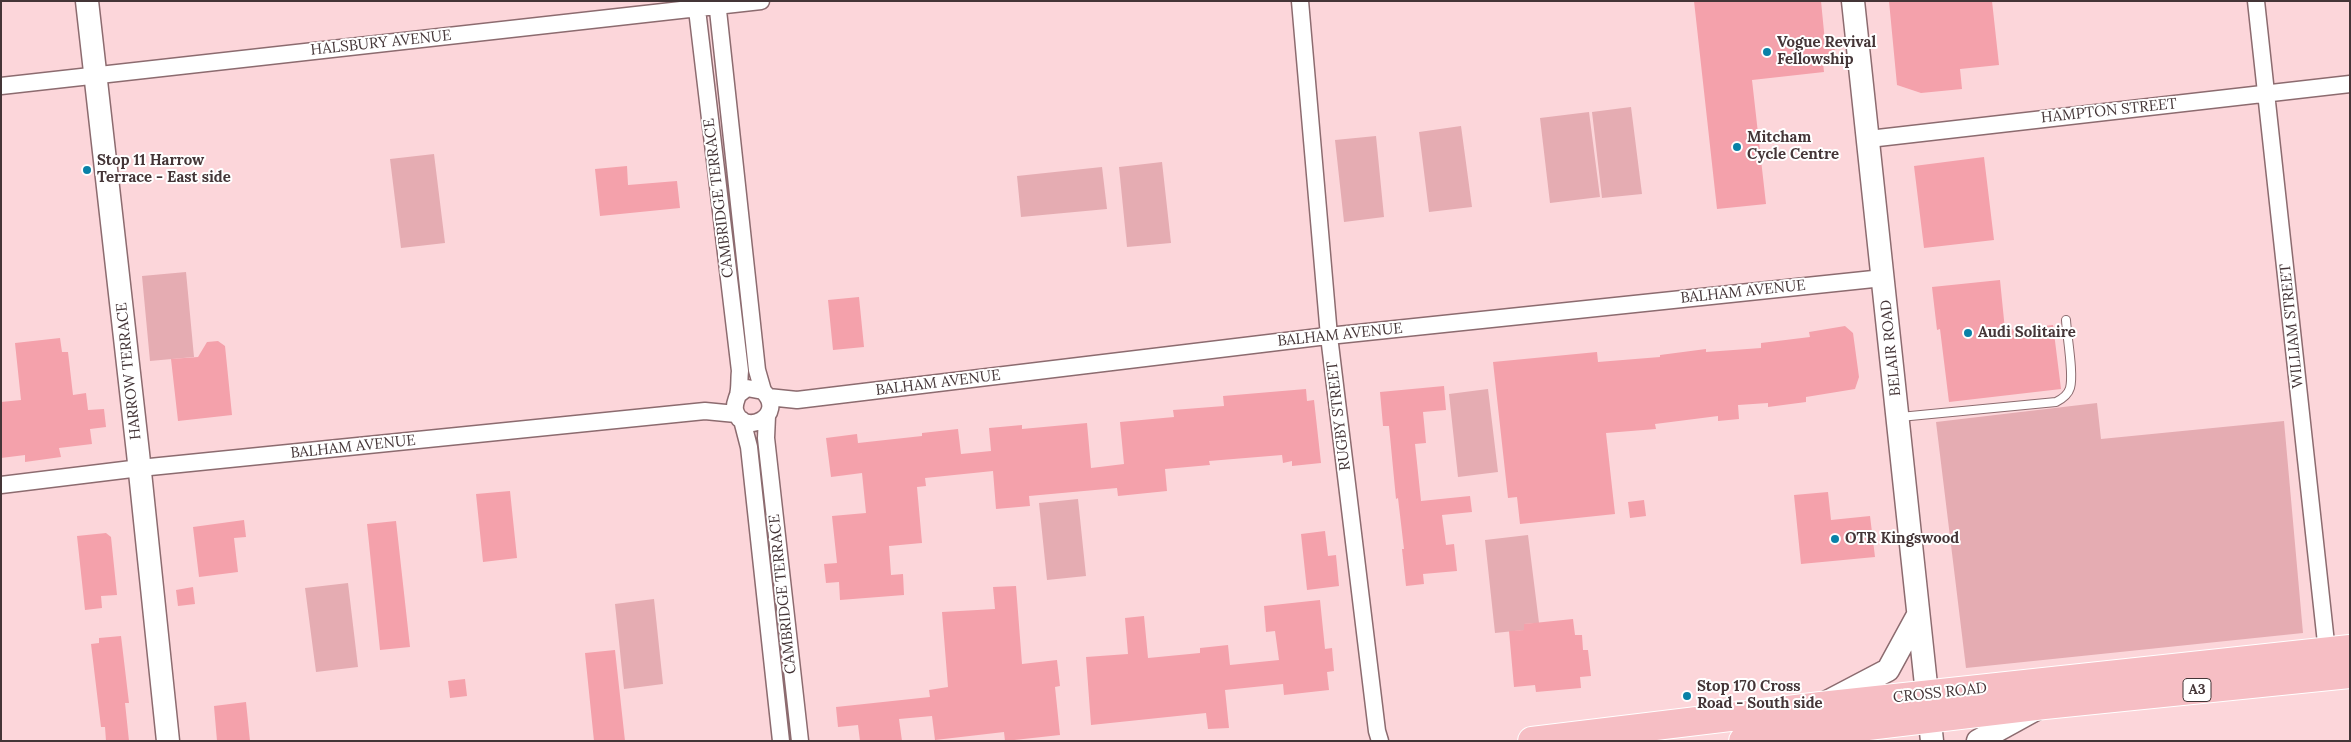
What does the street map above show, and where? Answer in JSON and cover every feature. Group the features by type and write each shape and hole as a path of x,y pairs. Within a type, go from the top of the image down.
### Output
{"highway":[{"name":"CROSS ROAD","path":"1743,741 1873,734 1930,718 2339,650"},
{"name":"CROSS ROAD","path":"1532,741 1822,706 1930,718 2350,674"}],"main road":[{"name":"HARROW TERRACE","path":"87,1 140,468 168,741"},
{"name":"BELAIR ROAD","path":"1853,1 1930,718"},
{"path":"1822,706 1888,670 1918,615"},
{"path":"1978,741 2044,705"}],"street":[{"name":"HALSBURY AVENUE","path":"1,86 696,5 761,1"},
{"name":"RUGBY STREET","path":"1300,1 1329,336 1377,731 1380,741"},
{"name":"WILLIAM STREET","path":"2256,1 2339,650"},
{"name":"CAMBRIDGE TERRACE","path":"717,3 757,370 767,404 766,438 770,481 800,741"},
{"name":"CAMBRIDGE TERRACE","path":"696,5 740,371 738,407 748,447 781,741"},
{"name":"HAMPTON STREET","path":"1869,139 2350,84"},
{"path":"713,146 733,144"},
{"path":"721,210 740,208"},
{"path":"728,266 746,264"},
{"name":"BALHAM AVENUE","path":"767,404 1329,336 1883,278"},
{"path":"747,388 758,388 767,404 763,420 753,423 738,407 747,388"},
{"name":"BALHAM AVENUE","path":"1,485 140,468 738,407"},
{"path":"752,482 770,481"},
{"path":"757,524 775,522"},
{"path":"762,569 780,567"},
{"path":"769,632 787,630"}],"lane":[{"path":"1898,417 2056,402 2062,399 2068,394 2070,382 2066,320"}],"shaded area":[{"path":"1631,107 1642,194 1602,198 1592,112"},
{"path":"1589,112 1600,197 1550,203 1540,118"},
{"path":"1461,126 1472,207 1429,212 1419,132"},
{"path":"1376,136 1384,217 1344,222 1335,140"},
{"path":"434,154 445,243 401,248 390,159"},
{"path":"1162,162 1171,243 1127,247 1119,167"},
{"path":"1102,167 1107,209 1021,217 1017,176"},
{"path":"186,272 194,357 150,361 142,276"},
{"path":"1488,389 1498,472 1458,477 1449,394"},
{"path":"2097,403 2101,439 2284,421 2303,633 1966,668 1936,422"},
{"path":"1078,499 1086,576 1047,580 1039,503"},
{"path":"1528,535 1539,623 1524,624 1524,630 1495,633 1485,540"},
{"path":"348,583 358,667 316,672 305,588"},
{"path":"654,599 663,684 624,689 615,604"}],"building":[{"name":"Vogue Revival Fellowship","path":"1694,1 1821,1 1825,42 1834,42 1836,61 1823,63 1824,72 1752,80 1766,204 1717,209"},
{"path":"1889,1 1992,1 1999,65 1960,69 1962,89 1921,93 1897,85"},
{"path":"1984,157 1994,240 1924,248 1914,166"},
{"path":"627,166 628,185 677,181 680,208 600,216 595,169"},
{"path":"2000,280 2005,330 2053,325 2061,389 1949,402 1940,329 1937,330 1932,287"},
{"path":"859,297 864,347 833,350 828,300"},
{"path":"1845,326 1853,333 1859,377 1855,389 1806,397 1806,402 1768,407 1768,403 1738,405 1739,419 1718,421 1718,416 1655,424 1656,429 1606,433 1615,514 1520,524 1517,497 1508,498 1493,362 1597,352 1598,362 1660,357 1660,355 1706,349 1706,352 1761,348 1761,343 1810,337 1809,332"},
{"path":"60,338 62,352 68,352 73,395 86,393 88,410 104,409 106,427 90,429 92,444 59,448 61,457 25,462 25,455 1,458 1,402 21,400 15,343"},
{"path":"218,341 225,346 232,415 178,421 171,359 198,357 207,342"},
{"path":"1444,386 1446,410 1423,412 1426,443 1415,444 1421,501 1470,496 1472,512 1442,515 1446,545 1454,544 1457,571 1423,574 1424,584 1406,586 1402,549 1404,549 1398,498 1396,499 1389,426 1383,426 1380,392"},
{"path":"1306,389 1307,401 1314,400 1321,463 1292,466 1292,461 1283,463 1282,455 1209,461 1210,465 1165,469 1167,491 1118,496 1117,488 1029,496 1030,506 996,509 993,471 925,478 926,486 917,487 922,543 889,546 891,575 903,574 904,595 840,600 839,582 826,583 824,564 837,563 832,516 866,513 862,473 831,477 826,438 857,434 858,443 922,436 922,433 958,429 961,454 991,451 989,428 1022,425 1022,429 1087,423 1091,468 1124,464 1120,422 1174,417 1173,410 1224,406 1223,396"},
{"path":"510,491 517,558 483,562 476,494"},
{"name":"OTR Kingswood","path":"1828,492 1831,520 1870,516 1875,557 1801,564 1794,495"},
{"path":"1644,500 1646,516 1630,518 1628,502"},
{"path":"244,520 246,537 234,538 238,572 199,577 193,527"},
{"path":"396,521 410,647 380,650 367,524"},
{"path":"1325,531 1328,556 1336,555 1339,586 1307,590 1301,534"},
{"path":"106,533 111,537 117,595 101,596 102,608 85,610 77,536"},
{"path":"1016,586 1022,664 1057,660 1060,686 1055,687 1060,735 1005,741 1004,732 935,740 932,716 899,719 902,741 860,741 858,725 838,727 836,707 930,697 929,690 948,687 942,612 995,609 993,587"},
{"path":"193,587 195,604 178,606 176,590"},
{"path":"1320,600 1325,649 1332,648 1334,671 1327,672 1329,690 1284,695 1283,684 1225,690 1229,728 1208,729 1206,713 1091,725 1086,657 1128,654 1125,618 1144,616 1148,658 1200,653 1200,648 1228,645 1230,665 1279,660 1275,631 1266,632 1264,606"},
{"path":"1573,619 1575,635 1582,635 1583,650 1588,650 1591,676 1580,677 1581,688 1536,692 1535,685 1514,687 1509,631 1524,630 1524,624"},
{"path":"121,636 129,703 125,703 129,741 106,741 105,727 101,727 91,644 99,643 99,638"},
{"path":"615,650 625,741 594,741 585,653"},
{"path":"465,679 467,696 450,698 448,681"},
{"path":"246,702 250,741 217,741 214,706"}],"place":[{"name":"Vogue Revival Fellowship","path":"1767,52"},
{"name":"Mitcham Cycle Centre","path":"1737,147"},
{"name":"Stop 11 Harrow Terrace - East side","path":"87,170"},
{"name":"Audi Solitaire","path":"1968,333"},
{"name":"OTR Kingswood","path":"1835,539"},
{"name":"Stop 170 Cross Road - South side","path":"1687,696"}]}
